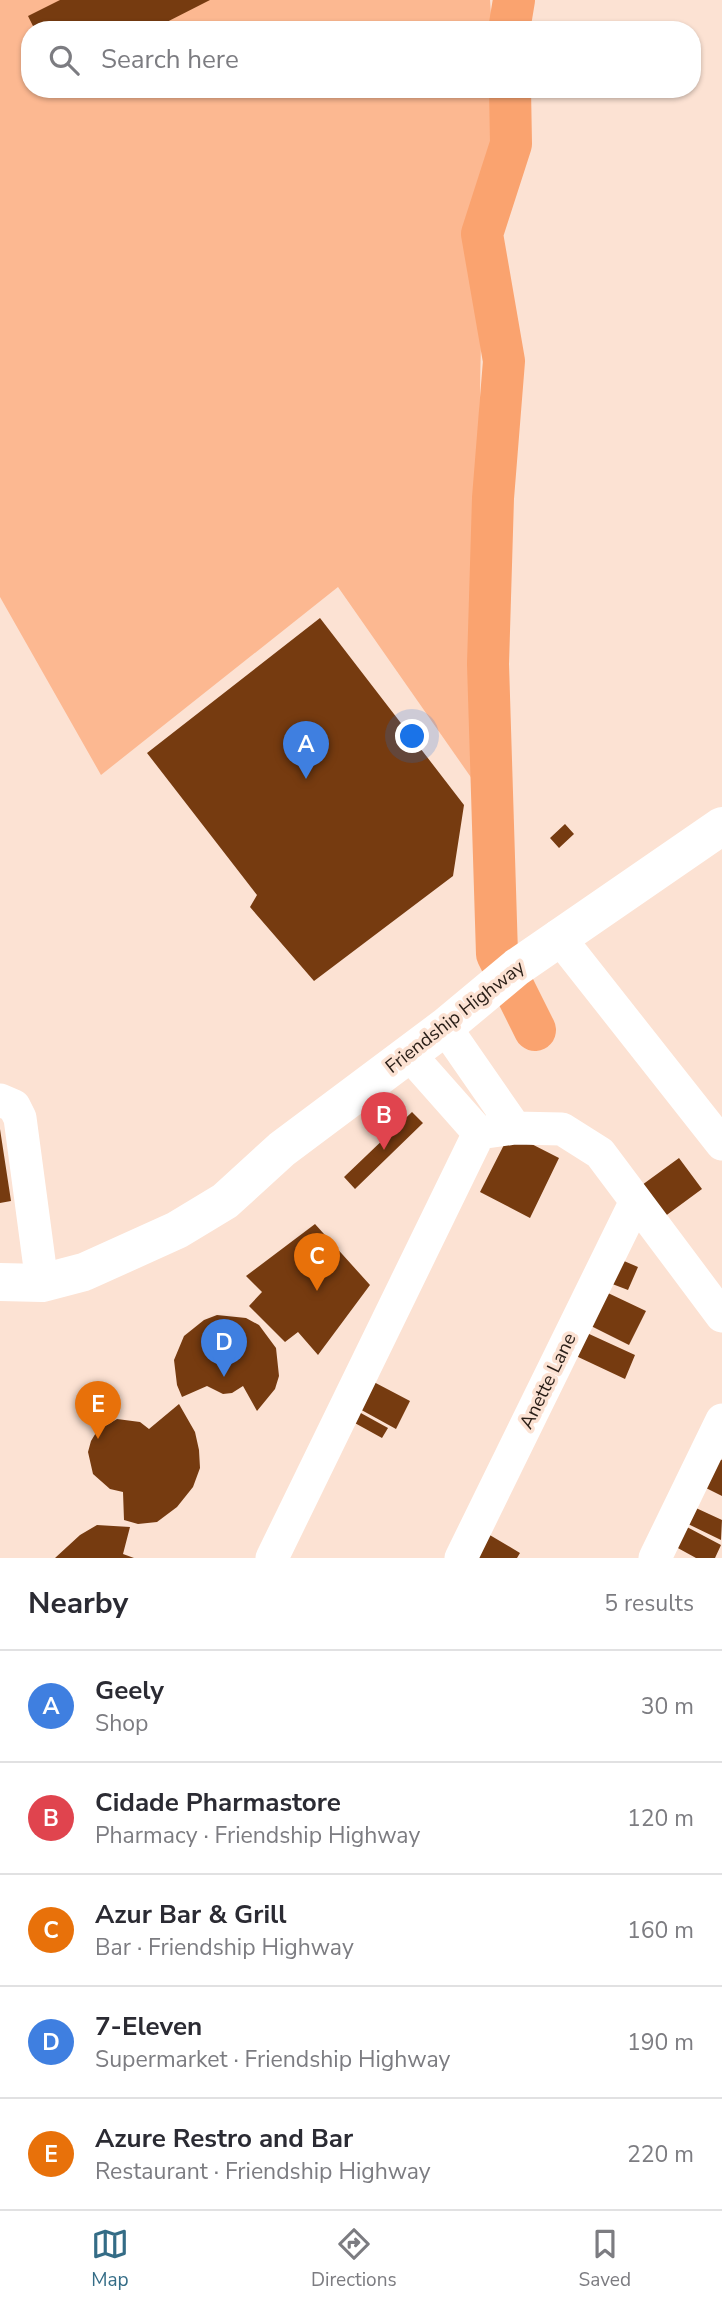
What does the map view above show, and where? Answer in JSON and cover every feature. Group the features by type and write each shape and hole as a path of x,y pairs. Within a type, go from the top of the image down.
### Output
{"main road":[{"name":"Friendship Highway","path":"0,1282 42,1283 96,1266 177,1230 225,1201 282,1149 457,1018 558,936 722,827"}],"street":[{"path":"558,936 722,1144"},
{"path":"457,1018 470,1063 515,1128"},
{"path":"409,1054 479,1133"},
{"path":"439,1087 470,1063"},
{"path":"0,1100 14,1106 20,1118 42,1283"},
{"path":"479,1133 515,1128 562,1129 600,1153 722,1316"},
{"path":"272,1558 479,1133"},
{"name":"Anette Lane","path":"461,1558 635,1203"},
{"path":"654,1558 722,1420"}],"shaded area":[{"path":"0,0 490,0 491,21 21,21 21,98 497,98 498,137 483,280 481,344 480,538 484,796 338,587 101,775 0,597"}],"building":[{"path":"60,0 210,0 169,21 30,21 28,16"},
{"path":"320,618 464,805 453,876 314,981 250,907 257,895 147,753"},
{"path":"565,824 574,834 559,848 550,838"},
{"path":"412,1112 423,1123 355,1189 344,1177"},
{"path":"0,1129 11,1201 0,1203"},
{"path":"510,1133 559,1158 530,1218 480,1192"},
{"path":"679,1158 702,1189 664,1217 642,1185"},
{"path":"315,1224 370,1285 318,1355 298,1332 285,1342 249,1306 262,1292 246,1276"},
{"path":"617,1258 638,1267 628,1290 607,1282"},
{"path":"608,1293 646,1311 629,1345 591,1326"},
{"path":"217,1315 246,1318 259,1325 276,1348 279,1376 275,1389 257,1411 243,1386 232,1393 223,1394 207,1386 182,1397 177,1385 174,1360 184,1336 204,1320"},
{"path":"587,1333 635,1355 625,1379 576,1356"},
{"path":"370,1380 410,1401 396,1429 356,1407"},
{"path":"179,1404 195,1432 199,1450 200,1468 193,1487 177,1507 157,1522 138,1524 124,1520 123,1492 110,1489 93,1474 88,1452 91,1441 97,1431 117,1419 140,1422 149,1429"},
{"path":"359,1412 388,1428 382,1438 353,1422"},
{"path":"718,1458 722,1460 722,1496 704,1487"},
{"path":"696,1508 722,1520 721,1540 688,1524"},
{"path":"97,1525 130,1527 123,1554 134,1558 55,1558 80,1535"},
{"path":"687,1527 721,1545 715,1558 696,1558 676,1547"},
{"path":"483,1531 520,1553 517,1558 470,1558"}],"waterway":[{"path":"510,21 514,0"},
{"path":"510,98 511,144 482,234 504,361 493,498 488,664 497,954 535,1030"}],"place":[{"name":"Geely","path":"306,779"},
{"name":"Cidade Pharmastore","path":"384,1150"},
{"name":"Azur Bar & Grill","path":"317,1291"},
{"name":"7-Eleven","path":"224,1377"},
{"name":"Azure Restro and Bar","path":"98,1439"}]}
